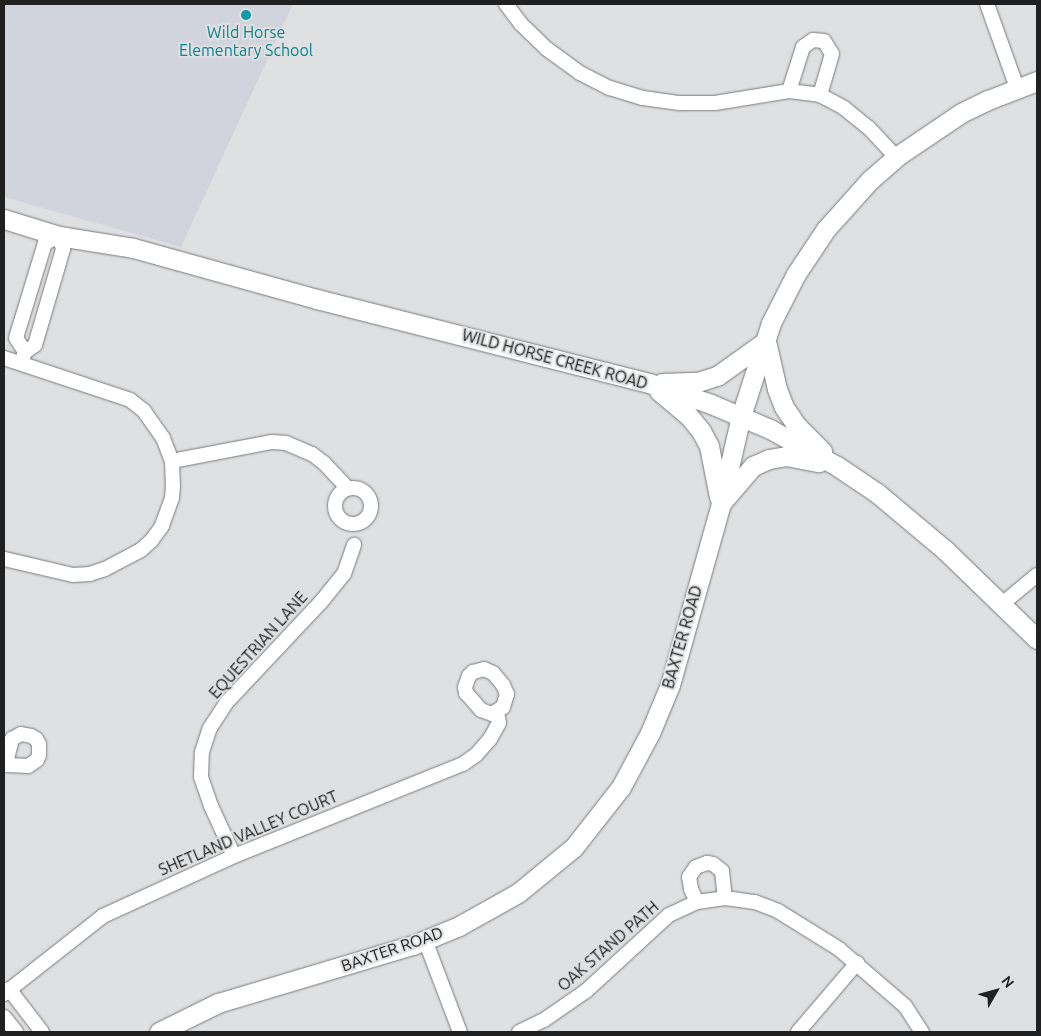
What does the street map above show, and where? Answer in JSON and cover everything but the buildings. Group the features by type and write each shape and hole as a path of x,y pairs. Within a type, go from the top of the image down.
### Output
{"main road":[{"name":"BAXTER ROAD","path":"159,1032 218,1003 425,940 459,926 518,893 574,847 621,787 650,733 670,685 721,503 741,416 771,323 796,274 821,236 870,180 896,157 961,113 1037,81"},
{"name":"WILD HORSE CREEK ROAD","path":"4,220 58,236 133,248 317,299 649,383 741,416 837,466 877,493 913,522 1037,639"},
{"path":"649,383 698,382 717,376 766,341 777,389 784,407 796,425 837,466"},
{"path":"649,383 688,415 701,431 709,446 721,503"},
{"path":"721,503 753,466 769,459 786,456 837,466"}],"street":[{"path":"506,4 522,24 547,49 580,73 610,88 643,98 680,103 715,103 789,91 820,95 844,108 869,128 896,157"},
{"path":"987,4 1017,88"},
{"path":"789,91 802,47 813,40 824,41 832,54 820,95"},
{"path":"58,236 63,249 35,345 23,357 16,338 45,243 58,236"},
{"path":"4,358 23,357 130,400 144,411 163,438 172,461 172,498 162,526 141,550 126,559 90,574 73,575 4,559"},
{"path":"172,461 272,442 286,443 312,454 324,463 348,489 364,492 370,502 367,518 356,524 342,520 336,511 339,496 348,489"},
{"name":"EQUESTRIAN LANE","path":"234,856 211,806 201,777 202,752 210,728 226,702 321,602 344,574 354,542 356,524"},
{"path":"1002,605 1037,575"},
{"name":"SHETLAND VALLEY COURT","path":"6,992 103,916 234,856 463,764 476,755 490,739 499,723 498,712"},
{"path":"697,902 689,883 690,877 696,867 707,863 713,864 722,871 725,898"},
{"name":"OAK STAND PATH","path":"519,1032 544,1020 586,991 662,920 697,902 725,898 756,902 778,911 839,949 905,1006 922,1032"},
{"path":"425,940 460,1032"},
{"path":"798,1032 857,963"},
{"path":"6,992 42,1032"},
{"path":"4,1017 16,1032"}],"shaded area":[{"path":"4,4 293,4 181,247 4,197"}],"place":[{"name":"Wild Horse Elementary School","path":"246,15"}]}
